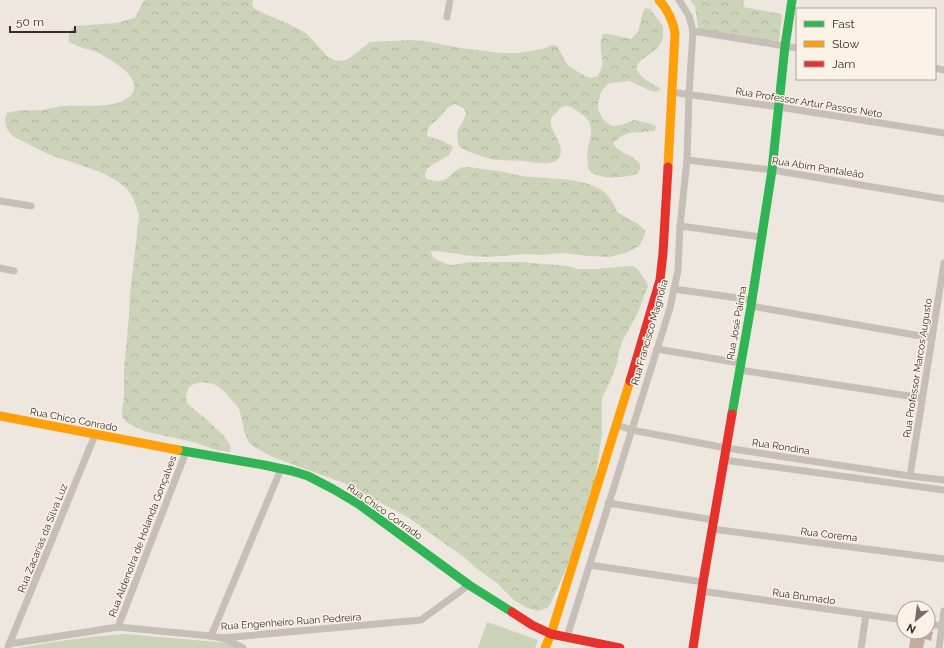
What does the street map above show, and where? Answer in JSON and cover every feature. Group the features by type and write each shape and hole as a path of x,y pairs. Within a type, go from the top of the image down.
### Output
{"street":[{"path":"447,17 450,0"},
{"name":"Rua Francisco Magnolia","path":"545,648 551,634 617,425 660,280 663,253 675,33 673,19 659,0"},
{"name":"Rua Francisco Magnolia","path":"567,638 670,308 678,270 680,226 687,160 693,31 689,16 679,0"},
{"name":"Rua José Painha","path":"693,648 702,587 762,237 772,170 785,46 792,0"},
{"path":"693,31 796,48"},
{"name":"Rua Professor Artur Passos Neto","path":"671,92 779,107 944,133"},
{"name":"Rua Abim Pantaleão","path":"687,160 772,170 944,199"},
{"path":"0,201 31,206"},
{"path":"680,226 762,237"},
{"name":"Rua Professor Marcos Augusto","path":"910,476 944,263"},
{"path":"0,268 14,271"},
{"path":"674,289 932,338"},
{"path":"657,350 740,367 922,398"},
{"name":"Rua Chico Conrado","path":"1,419 264,465 308,476 360,505 469,585 532,625 551,634 620,648"},
{"name":"Rua Rondina","path":"617,425 632,430 726,448 944,480"},
{"name":"Rua Zacarias da Silva Luz","path":"8,646 95,435"},
{"name":"Rua Aldenolra de Holanda Gonçalves","path":"118,627 186,452"},
{"name":"Rua Rondina","path":"724,460 944,490"},
{"path":"211,636 280,469"},
{"name":"Rua Corema","path":"608,504 713,525 944,559"},
{"name":"Rua Brumado","path":"590,565 702,587 896,619"},
{"name":"Rua Engenheiro Ruan Pedreira","path":"8,646 118,627 222,638 421,620 469,585"},
{"path":"940,648 944,611"},
{"path":"861,648 866,615"},
{"path":"936,625 943,626"},
{"path":"222,638 243,648"}],"green space":[{"path":"144,0 253,0 252,4 254,8 304,32 327,56 336,61 347,60 370,42 413,40 501,53 519,53 542,49 552,45 557,46 568,66 587,77 592,78 598,76 602,67 601,38 603,34 631,39 638,32 645,8 650,9 660,22 663,27 663,33 659,46 643,59 637,67 638,72 642,77 661,89 656,92 651,91 629,81 608,84 601,92 598,103 598,109 603,119 613,126 634,120 656,126 655,131 629,133 620,137 613,143 619,150 640,164 640,169 637,174 624,177 605,177 593,174 589,170 587,156 591,133 590,125 585,117 569,106 561,108 551,119 552,128 559,142 561,151 557,160 549,163 493,159 459,147 458,130 466,112 463,108 455,104 446,109 427,132 427,136 443,141 453,147 449,155 427,169 425,174 426,179 441,181 448,178 462,167 469,167 517,175 577,181 596,187 603,191 614,204 617,212 638,224 646,231 639,246 628,252 610,257 563,253 488,257 431,251 432,256 437,260 453,265 470,262 521,262 567,266 578,269 630,266 635,267 639,271 648,286 639,310 623,340 617,363 602,398 602,434 592,494 569,562 550,605 547,608 538,611 528,608 515,601 497,583 409,518 344,483 275,458 254,447 248,441 244,431 239,409 225,392 214,384 203,382 189,387 186,397 187,403 223,435 229,443 231,448 230,452 216,450 193,442 144,431 126,422 123,418 124,368 139,216 133,197 123,185 105,174 59,158 16,138 8,131 5,121 7,113 12,112 43,110 61,106 113,104 123,101 130,96 134,89 134,83 131,77 120,66 99,53 69,42 69,35 70,31 75,26 116,23 135,18"},
{"path":"690,0 744,0 743,7 782,14 779,42 698,29 695,6"},
{"path":"487,622 538,640 535,648 478,648"},
{"path":"125,634 228,643 238,648 18,648 58,641"}],"building":[{"path":"910,640 925,640 923,648 909,648"}],"traffic: fast":[{"path":"732,414 751,306 772,170 785,46 792,0"},
{"path":"178,450 264,465 308,476 360,505 469,585 512,612"}],"traffic: slow":[{"path":"659,0 670,15 675,33 668,167"},
{"path":"545,648 551,634 630,381"},
{"path":"0,416 178,450"}],"traffic: jam":[{"path":"630,381 660,280 668,167"},
{"path":"693,648 732,414"},
{"path":"512,612 532,625 551,634 620,648"}]}
